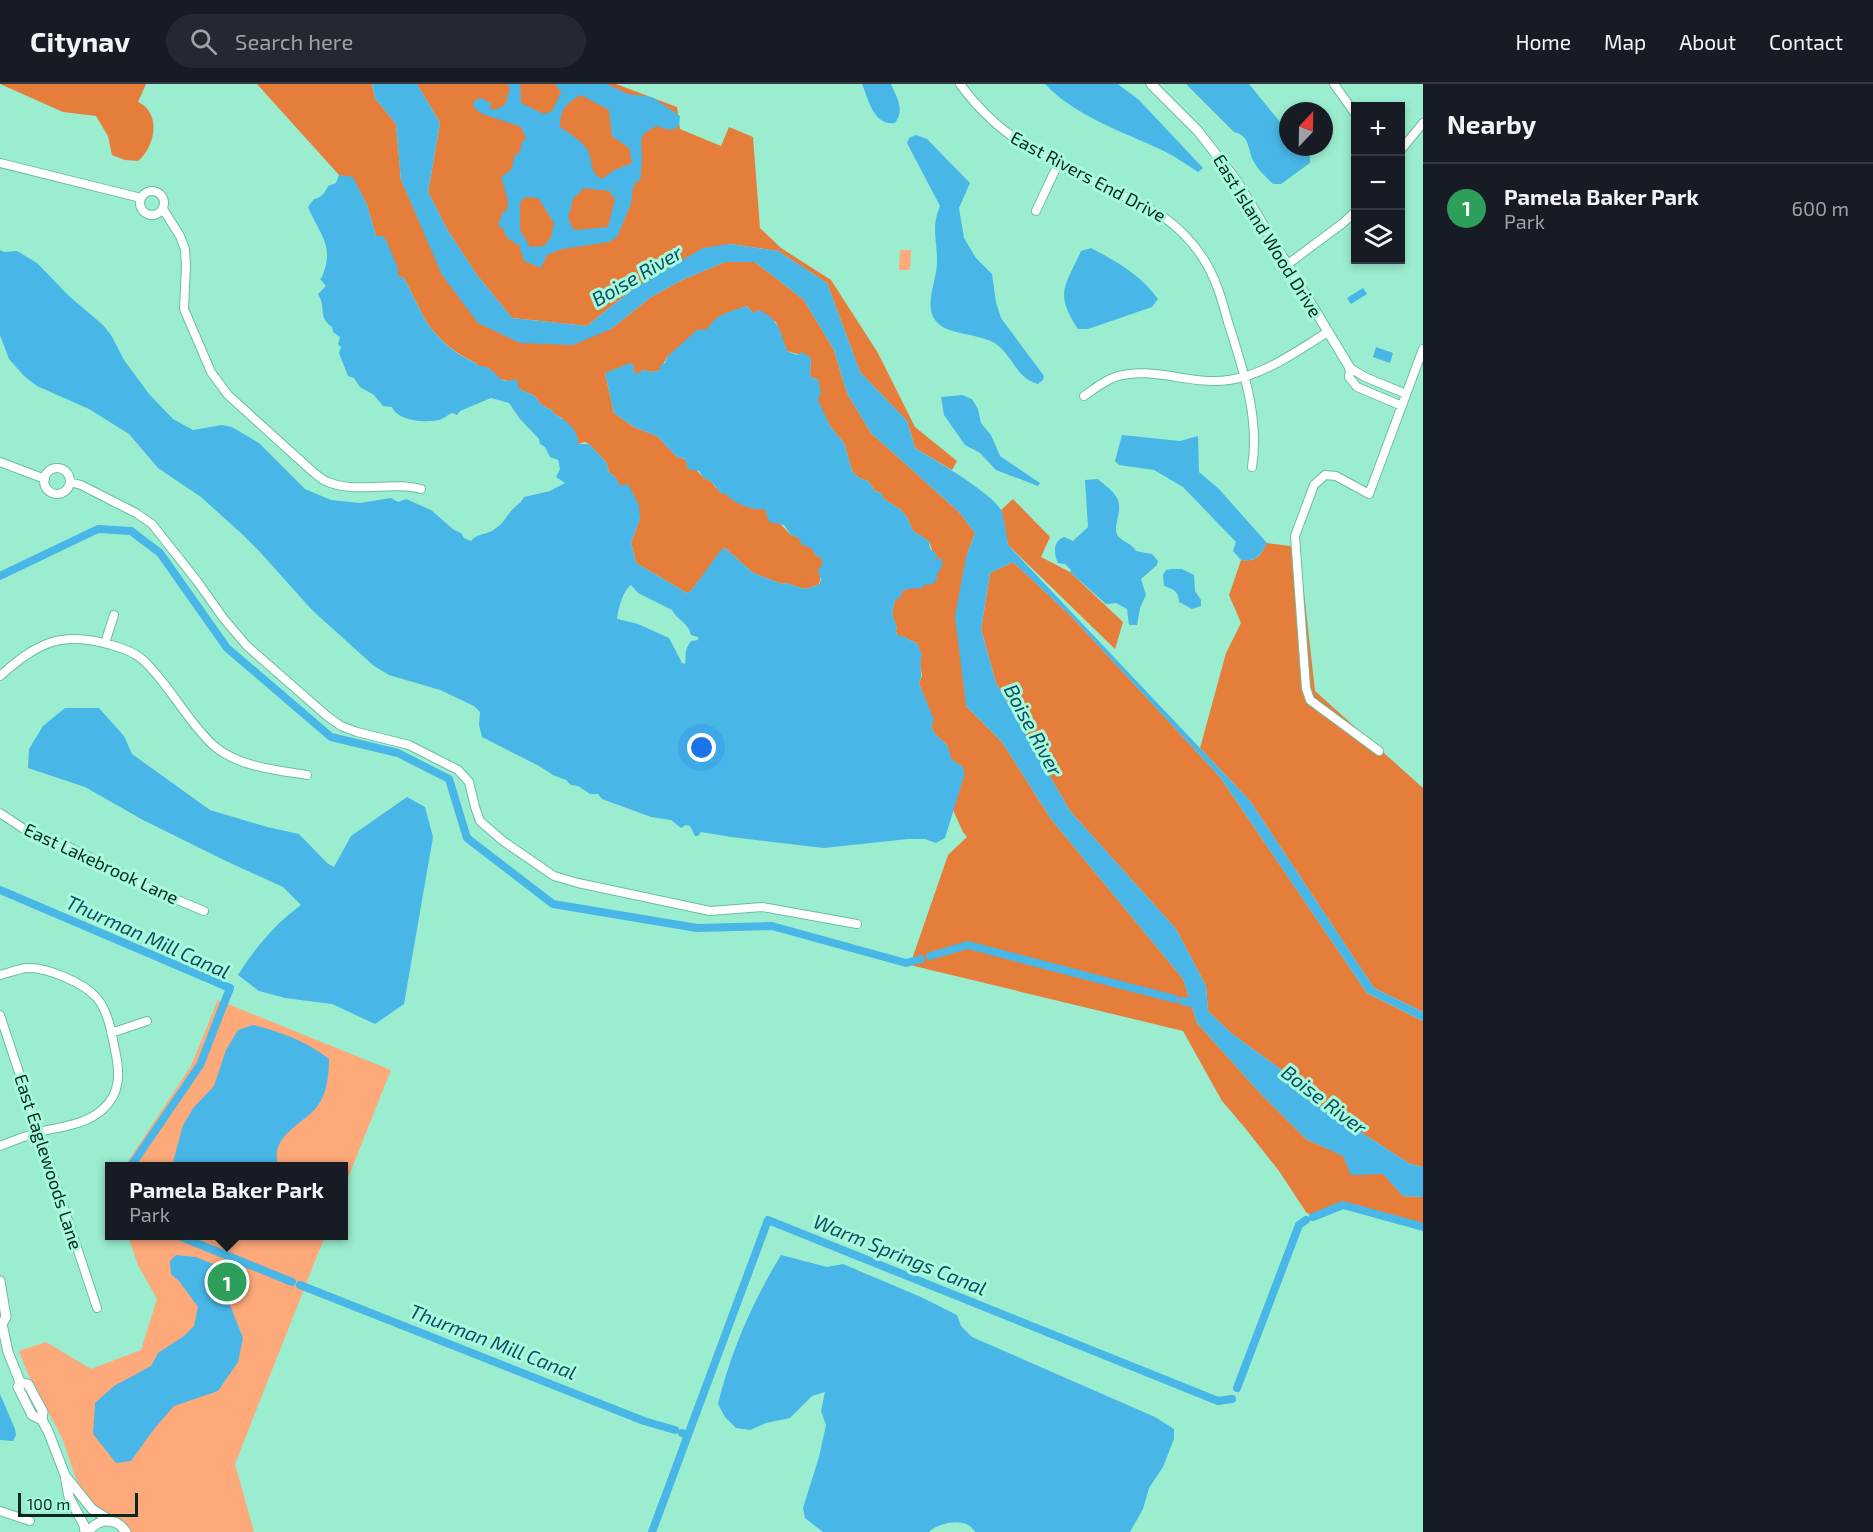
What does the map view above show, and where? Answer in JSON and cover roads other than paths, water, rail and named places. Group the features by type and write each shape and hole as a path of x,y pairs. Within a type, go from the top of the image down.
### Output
{"street":[{"name":"East Rivers End Drive","path":"960,84 988,117 1004,132 1031,151 1143,205 1170,221 1198,250 1213,276 1245,377 1255,438 1252,467"},
{"name":"East Island Wood Drive","path":"1151,84 1177,109 1217,155 1253,206 1350,368 1348,377 1357,387 1402,406"},
{"path":"1334,84 1351,108"},
{"path":"1405,146 1423,123"},
{"path":"0,163 141,198"},
{"path":"1036,211 1058,164"},
{"path":"150,191 158,192 165,202 163,210 158,214 148,215 141,208 141,198 150,191"},
{"path":"163,210 180,236 185,249 184,309 211,372 228,395 326,482 345,486 395,484 421,489"},
{"path":"1288,264 1351,216"},
{"path":"1084,396 1114,377 1132,373 1210,381 1245,377 1262,370 1328,332"},
{"path":"1379,751 1310,700 1306,688 1295,536 1314,485 1325,475 1336,476 1369,494 1423,349"},
{"path":"1350,368 1365,377 1406,394"},
{"path":"0,462 45,479"},
{"path":"57,468 65,471 70,482 67,490 56,494 48,490 45,479 49,471 57,468"},
{"path":"70,482 81,485 136,513 152,524 247,646 327,716 341,726 357,732 409,745 458,770 469,782 480,821 503,841 554,876 710,911 762,907 857,924"},
{"path":"105,643 114,615"},
{"path":"0,676 31,651 55,639 82,638 128,650 141,658 213,745 232,758 259,766 307,775"},
{"name":"East Lakebrook Lane","path":"0,813 27,831 73,848 156,891 204,911"},
{"path":"0,975 26,968 37,969 67,978 85,988 98,999 111,1033 118,1064 118,1081 112,1099 101,1111 68,1127 38,1132 0,1146"},
{"name":"East Eaglewoods Lane","path":"0,1015 97,1308"},
{"path":"111,1033 147,1022"},
{"path":"0,1281 6,1317 1,1324 8,1352 20,1382 28,1384 43,1412 42,1420 58,1454 69,1497 86,1532 96,1524 111,1521"},
{"path":"65,1475 92,1509 118,1523 126,1532"},
{"path":"0,1511 30,1521"}],"water":[{"path":"372,84 417,84 440,123 428,192 448,231 477,275 512,318 587,326 637,286 703,248 730,244 778,251 827,283 860,372 907,421 915,448 963,478 997,505 1002,512 1008,545 1250,801 1374,988 1423,1012 1423,1021 1367,993 1220,777 1071,616 1013,562 990,573 981,629 996,683 1070,811 1176,929 1206,986 1208,1011 1231,1033 1291,1077 1300,1093 1410,1164 1423,1167 1423,1197 1403,1196 1383,1174 1351,1175 1343,1156 1306,1139 1260,1093 1197,1023 1183,979 1051,819 1002,742 966,706 955,616 966,557 975,533 959,512 871,433 847,393 834,350 804,300 755,262 725,262 682,280 651,297 611,329 573,345 520,343 478,323 442,275 401,180 396,124 375,98"},
{"path":"507,84 520,84 521,103 544,114 552,111 561,92 555,84 607,84 628,94 652,97 680,116 679,126 676,128 656,126 643,135 640,181 637,181 633,187 631,204 617,237 609,242 562,249 547,255 541,268 524,261 519,245 507,238 503,229 498,225 503,212 507,210 508,201 501,177 511,170 515,155 520,152 522,142 526,138 521,127 480,113 473,106 475,100 481,98 491,103 490,108 494,110 505,105 510,88","holes":["581,95 609,110 612,136 629,148 632,163 614,170 602,179 595,173 585,146 560,127 561,116 565,108","584,188 609,191 615,199 608,227 574,230 568,218 573,199","525,197 538,198 554,223 551,237 544,246 530,247 520,230 520,203"]},
{"path":"862,84 891,84 900,109 895,123 882,121 877,116"},
{"path":"1045,84 1118,84 1139,100 1203,168 1198,172 1176,157 1085,114"},
{"path":"1186,84 1249,84 1279,121 1279,156 1309,156 1310,163 1281,184 1273,184 1256,165 1246,140 1234,132"},
{"path":"916,135 927,139 970,183 959,208 964,238 976,258 992,274 1001,318 1044,376 1038,384 1025,377 996,344 983,338 945,328 934,319 931,311 931,294 937,268 935,227 940,206 907,143 909,138"},
{"path":"339,175 353,177 367,205 376,236 383,236 386,240 398,268 398,276 404,278 425,320 435,333 454,351 478,366 492,370 502,380 517,379 519,389 535,396 571,426 577,435 578,444 589,444 606,462 609,472 621,486 628,484 639,505 640,519 631,542 636,563 687,593 725,548 753,573 782,584 805,589 819,585 821,579 818,571 823,562 813,550 805,545 802,546 799,538 791,535 784,525 769,522 765,509 743,506 725,493 721,494 713,483 703,477 699,471 688,469 685,459 677,457 657,436 634,427 614,413 605,373 630,363 634,365 633,370 637,374 643,370 653,372 660,370 660,365 665,363 667,357 697,330 708,329 719,316 747,306 753,313 759,310 771,317 787,351 797,355 802,352 811,358 810,374 812,378 818,379 821,392 818,400 830,426 844,443 852,471 859,478 868,481 884,499 901,510 913,531 929,541 930,549 937,554 936,561 940,557 943,564 933,584 924,585 921,589 903,590 900,598 895,600 892,614 897,635 917,643 922,655 919,683 934,720 931,726 935,734 947,745 952,760 962,766 965,773 945,838 936,843 925,839 908,839 824,848 701,832 695,836 690,826 686,825 681,828 671,820 651,817 571,785 566,780 482,737 479,725 480,712 474,706 440,690 389,675 374,666 312,610 242,534 201,497 158,468 129,434 89,409 37,386 24,376 9,359 0,335 0,250 17,251 37,263 69,296 103,325 124,360 149,394 173,419 193,430 222,425 232,427 259,443 305,489 331,500 360,503 391,498 398,502 406,499 431,510 454,530 461,533 464,538 471,541 492,531 524,497 550,491 565,483 556,477 560,469 558,460 550,457 539,439 509,403 491,398 460,411 457,415 452,413 439,420 412,420 395,412 392,407 383,406 374,395 360,387 354,378 348,376 339,353 340,337 333,332 332,327 323,316 321,299 318,294 326,286 320,279 326,266 326,249 308,207 314,199 323,195 328,186 336,183","holes":["631,585 638,593 672,610 688,627 691,635 698,637 698,640 691,641 687,648 685,664 682,663 669,638 638,624 617,619 621,600 628,588"]},
{"path":"1091,248 1119,264 1144,283 1158,299 1152,307 1088,329 1078,329 1066,307 1064,290 1081,251"},
{"path":"1363,288 1367,294 1351,304 1347,298"},
{"path":"1376,347 1393,353 1390,363 1373,357"},
{"path":"962,395 972,399 978,409 981,423 991,435 1000,456 1040,483 1038,486 996,470 980,453 965,445 944,415 941,397"},
{"path":"1122,435 1180,441 1198,436 1199,472 1218,488 1267,543 1260,555 1254,559 1241,560 1233,551 1236,542 1183,487 1154,470 1119,465 1115,461"},
{"path":"1098,479 1118,500 1116,532 1118,536 1136,551 1152,554 1158,561 1157,565 1141,579 1146,595 1140,608 1137,625 1129,625 1127,609 1116,603 1106,604 1070,572 1071,570 1065,564 1058,563 1056,556 1055,548 1060,539 1064,537 1073,541 1088,527 1085,480"},
{"path":"1182,569 1194,575 1195,591 1201,600 1201,606 1192,609 1179,602 1175,591 1164,586 1163,575 1166,570"},
{"path":"65,708 99,708 124,736 132,754 210,810 299,834 327,863 334,867 351,836 407,797 425,807 433,837 404,1004 375,1024 332,1004 285,998 259,991 238,975 266,937 301,905 283,887 143,820 85,787 28,768 29,749 43,726"},
{"path":"253,1025 273,1030 312,1047 329,1059 327,1085 323,1097 316,1108 282,1139 278,1147 278,1162 173,1162 183,1125 194,1107 214,1086 226,1050 238,1030"},
{"path":"176,1255 196,1257 216,1265 228,1280 230,1305 243,1338 238,1362 218,1391 174,1406 131,1461 116,1463 93,1434 95,1403 114,1386 151,1366 158,1353 184,1336 194,1326 198,1307 171,1274 170,1261"},
{"path":"781,1255 827,1267 843,1264 921,1297 957,1315 961,1326 972,1337 1155,1417 1174,1429 1174,1439 1163,1467 1149,1488 1143,1509 1130,1532 976,1532 963,1523 953,1522 929,1532 823,1532 805,1518 803,1508 826,1425 821,1411 825,1392 812,1396 790,1418 766,1423 750,1430 736,1428 725,1417 718,1404 729,1365 744,1327"},
{"path":"0,1394 15,1429 16,1435 13,1441 0,1440"}],"waterway":[{"path":"0,576 98,529 131,531 160,553 227,648 331,737 398,753 449,779 467,838 553,904 697,928 772,926 906,963 921,959"},
{"name":"Thurman Mill Canal","path":"0,890 230,988 200,1065 134,1162"},
{"path":"930,956 968,945 1175,999"},
{"path":"1183,1001 1200,1005"},
{"name":"Warm Springs Canal","path":"1313,1217 1343,1205 1423,1227"},
{"name":"Warm Springs Canal","path":"688,1435 768,1220 1218,1401 1232,1399"},
{"name":"Warm Springs Canal","path":"1237,1388 1299,1225 1306,1220"},
{"name":"Thurman Mill Canal","path":"189,1240 292,1282"},
{"name":"Thurman Mill Canal","path":"300,1285 644,1421 675,1430"},
{"name":"Thurman Mill Canal","path":"652,1532 688,1435 682,1433"}],"place":[{"name":"Pamela Baker Park","path":"227,1282"}],"water label":[{"name":"Boise River","path":"637,276"},
{"name":"Boise River","path":"1033,730"},
{"name":"Boise River","path":"1324,1100"}]}
